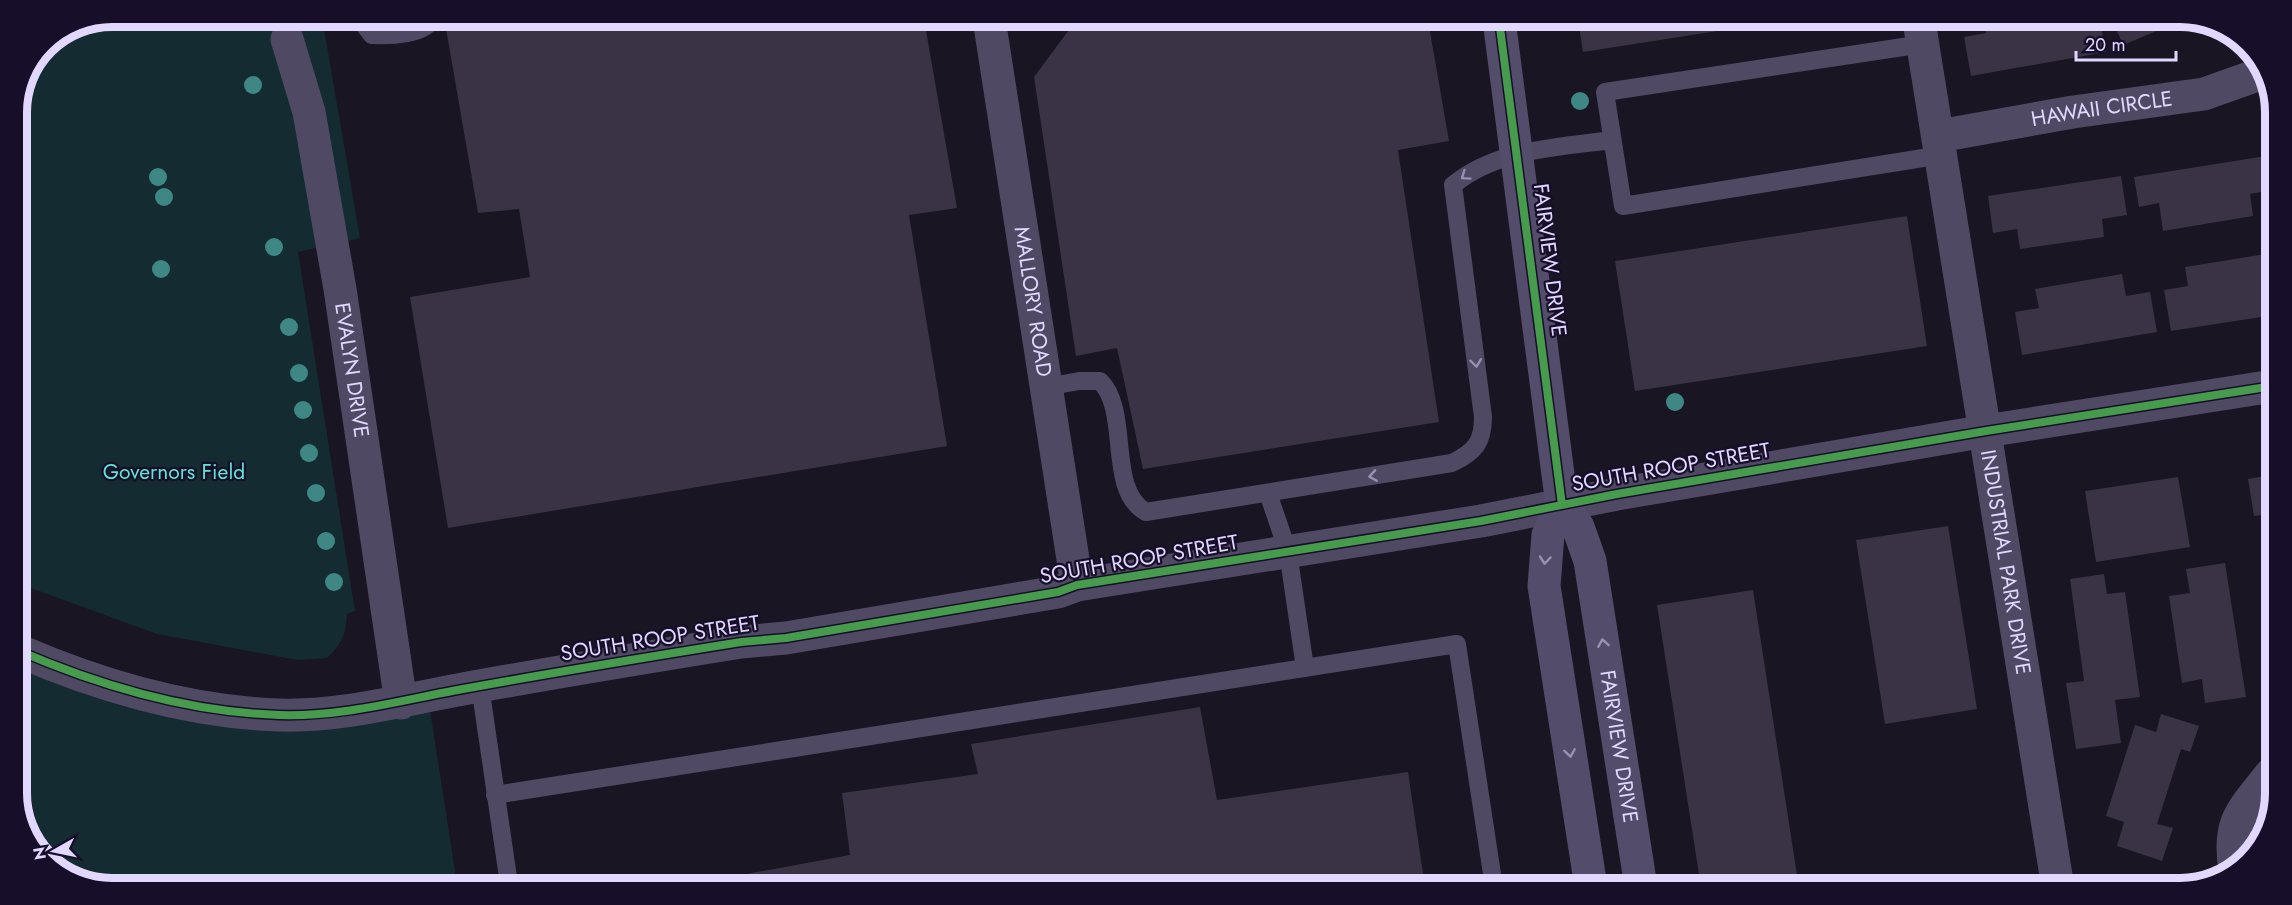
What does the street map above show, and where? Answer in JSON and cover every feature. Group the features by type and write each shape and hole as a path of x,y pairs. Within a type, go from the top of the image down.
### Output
{"main road":[{"name":"FAIRVIEW DRIVE","path":"1500,27 1519,154 1562,505 1578,526 1590,561 1640,878"},
{"path":"1562,505 1548,535 1544,586 1590,878"}],"street":[{"name":"MALLORY ROAD","path":"990,27 1077,585"},
{"name":"INDUSTRIAL PARK DRIVE","path":"1921,32 2056,878"},
{"name":"EVALYN DRIVE","path":"287,39 309,112 340,289 401,703"},
{"name":"HAWAII CIRCLE","path":"1940,146 2073,112 2204,94 2256,75"},
{"name":"SOUTH ROOP STREET","path":"27,654 66,671 128,692 214,709 280,715 353,710 741,642 808,634 1058,592 1077,585 1481,521 1986,431 2265,387"},
{"path":"2233,859 2231,845 2235,822 2265,782"}],"lane":[{"path":"366,27 372,35 426,27"},
{"path":"1921,32 1605,92 1623,206 1940,146"},
{"path":"1046,387 1079,381 1100,381 1105,386 1111,401 1128,494 1138,507 1146,512 1452,463 1476,448 1483,434 1483,417 1453,185 1469,172 1519,154 1612,140"},
{"path":"1268,493 1288,552 1305,668"},
{"path":"495,795 1457,644 1493,878"},
{"path":"480,686 508,878"}],"green space":[{"name":"Governors Field","path":"112,27 324,27 360,238 298,252 355,611 347,614 346,628 342,638 327,658 298,660 157,634 27,587 27,112 33,80 41,65 65,41 80,33 95,29"},
{"path":"27,653 214,709 428,697 456,878 112,878 95,876 70,867 52,853 37,832 27,769"}],"building":[{"path":"446,27 925,27 957,208 909,215 947,446 448,528 410,297 530,277 519,209 478,213"},
{"path":"1071,27 1429,27 1449,141 1398,150 1439,422 1143,469 1117,348 1076,356 1034,77"},
{"path":"1579,27 1743,27 1583,52"},
{"path":"1985,27 2101,27 2106,52 1971,76 1964,37 1986,33"},
{"path":"2116,27 2166,27 2123,45"},
{"path":"2265,156 2265,191 2250,194 2253,216 2163,231 2159,203 2139,207 2134,177"},
{"path":"2121,176 2127,215 2102,219 2104,237 2020,249 2017,229 1993,233 1988,196"},
{"path":"1907,216 1927,346 1635,391 1615,261"},
{"path":"2265,254 2265,316 2171,331 2164,290 2188,286 2185,267"},
{"path":"2122,274 2126,296 2150,292 2157,332 2022,355 2015,312 2039,308 2035,289"},
{"path":"2265,476 2265,515 2254,516 2248,479"},
{"path":"2178,477 2190,547 2096,562 2085,491"},
{"path":"1948,526 1977,709 1885,724 1856,540"},
{"path":"2225,563 2246,697 2205,703 2202,679 2182,683 2169,596 2190,593 2186,569"},
{"path":"2104,574 2107,594 2125,592 2140,697 2115,700 2121,743 2076,749 2066,683 2084,681 2070,579"},
{"path":"1753,590 1797,878 1700,878 1657,605"},
{"path":"1200,707 1217,800 1408,772 1424,878 725,878 850,855 842,793 978,774 971,744"},
{"path":"2161,714 2199,726 2190,752 2181,749 2157,824 2173,828 2162,861 2117,846 2124,822 2106,816 2135,725 2156,732"}],"cycle path":[{"path":"1500,27 1562,505"},
{"path":"27,654 112,686 211,709 279,715 349,711 637,659 741,642 786,638 1058,592 1077,585 1481,521 1617,494 1986,431 2265,387"}]}
